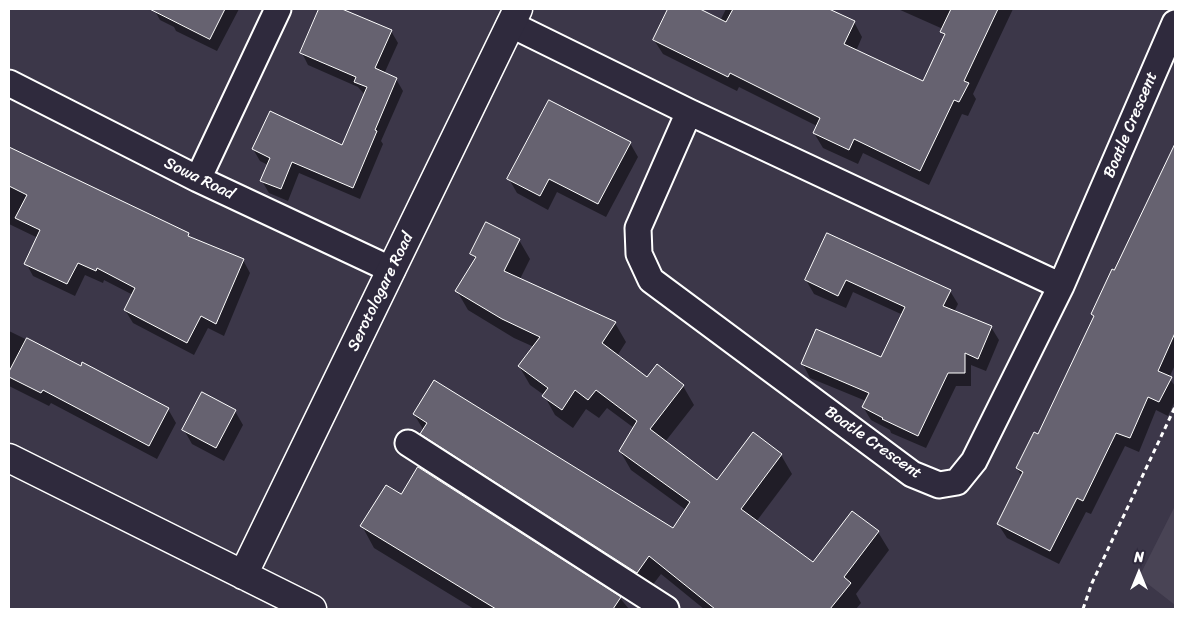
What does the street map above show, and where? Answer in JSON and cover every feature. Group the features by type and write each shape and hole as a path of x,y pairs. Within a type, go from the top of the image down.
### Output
{"street":[{"path":"198,180 278,9"},
{"path":"514,17 688,112 1061,286"},
{"name":"Serotologare Road","path":"243,574 514,17"},
{"name":"Boatle Crescent","path":"688,112 638,228 640,254 651,280 912,474 939,485 957,482 974,462 1061,286 1175,23"},
{"name":"Sowa Road","path":"9,83 198,180 392,270"},
{"path":"408,443 666,609"},
{"path":"9,458 312,609"}],"path":[{"path":"1083,609 1092,584 1175,407"}],"shaded area":[{"path":"1175,506 1175,605 1139,577"}],"building":[{"path":"150,9 225,9 210,39"},
{"path":"319,9 342,9 392,30 375,68 397,78 353,188 292,162 281,189 260,181 270,158 252,149 270,111 342,145 367,87 354,82 356,77 300,53"},
{"path":"668,9 700,9 726,22 733,9 829,9 855,21 844,44 923,81 945,34 940,32 951,9 998,9 964,81 969,83 959,102 954,100 920,171 854,139 849,150 813,133 820,118 730,73 728,77 653,40"},
{"path":"549,100 631,142 598,204 549,179 540,196 507,179"},
{"path":"1175,144 1175,333 1158,371 1172,377 1159,402 1148,397 1130,438 1116,433 1083,501 1077,498 1050,551 997,524 1023,472 1016,468 1034,432 1038,434 1094,316 1091,314 1112,269 1114,270"},
{"path":"9,147 189,233 188,236 244,259 216,324 201,316 187,343 124,310 135,288 97,268 96,271 78,263 67,284 24,264 40,230 15,218 27,195 9,186"},
{"path":"486,222 520,239 504,271 616,322 602,343 647,377 657,364 684,385 650,429 717,480 753,432 782,454 741,509 813,562 852,511 879,531 844,577 851,583 830,609 715,609 649,556 637,573 420,434 427,423 413,414 434,380 673,528 690,502 619,451 637,421 596,390 588,400 575,390 562,410 542,396 548,388 518,366 540,337 502,319 455,291 476,257 470,254"},
{"path":"827,233 951,290 943,306 992,326 978,359 965,353 965,373 948,373 918,436 862,407 869,393 801,364 816,329 881,357 905,307 846,280 838,296 805,280"},
{"path":"27,338 81,366 82,362 169,408 149,446 43,390 41,393 9,377 9,372"},
{"path":"202,392 236,410 216,448 182,430"},
{"path":"418,467 621,597 613,609 496,609 360,526 386,485 401,494"}]}
